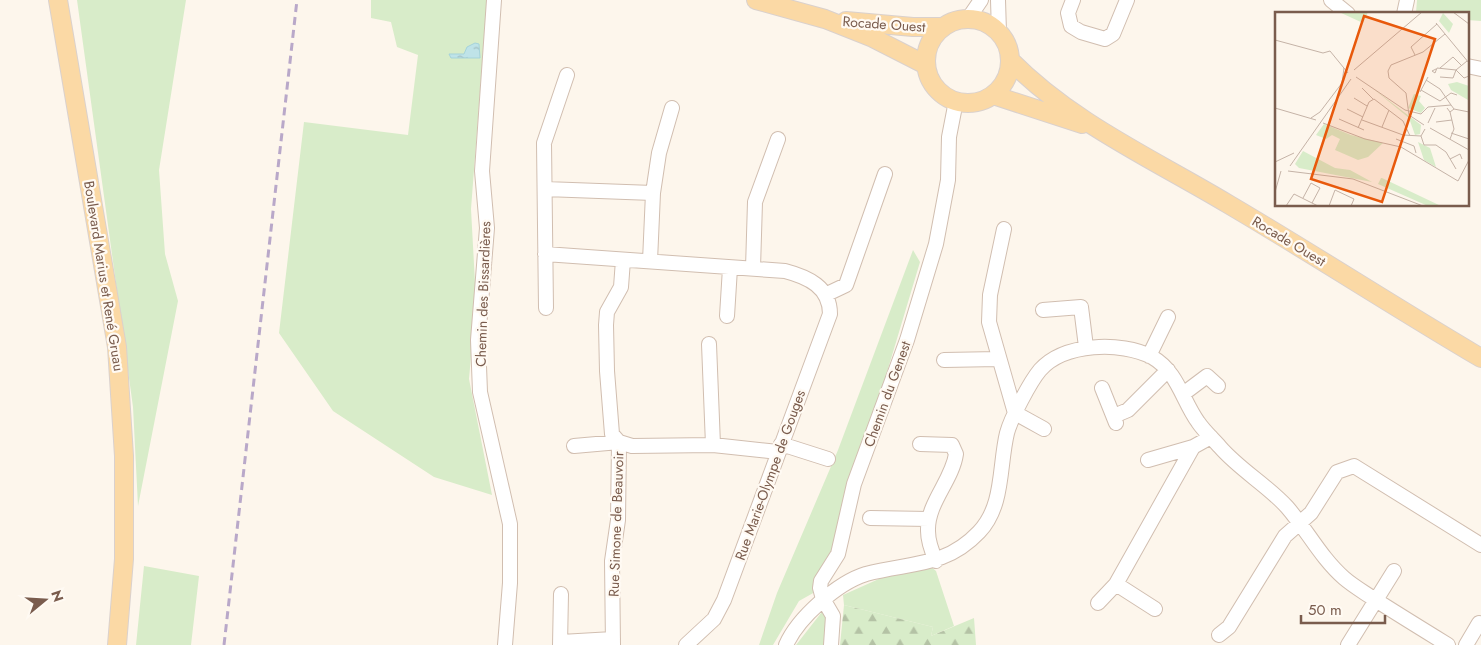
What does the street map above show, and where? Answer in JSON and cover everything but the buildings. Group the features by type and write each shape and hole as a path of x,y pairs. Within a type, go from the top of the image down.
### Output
{"main road":[{"name":"Boulevard Marius et René Gruau","path":"58,0 118,347 124,456 124,559 117,645"},
{"name":"Rocade Ouest","path":"756,0 826,19 873,38 926,65"},
{"path":"968,18 990,25 999,32 1009,50 1010,60 1005,80 993,95 981,101 969,103 956,101 945,96 936,88 929,77 926,65 930,44 942,27 968,18"},
{"name":"Rocade Ouest","path":"826,19 913,28 942,27"},
{"name":"Rocade Ouest","path":"1010,60 1038,86 1094,128 1227,203 1481,358"},
{"name":"Rocade Ouest","path":"993,95 1094,128"}],"street":[{"name":"Chemin des Bissardières","path":"494,0 482,171 487,228 478,340 480,392 510,524 510,583 505,645"},
{"path":"968,18 981,0"},
{"path":"998,0 999,32"},
{"path":"1073,0 1068,14 1071,26 1081,32 1105,39 1113,34 1127,0"},
{"path":"1331,0 1346,12"},
{"path":"1468,66 1481,69"},
{"path":"546,308 544,143 567,75"},
{"name":"Chemin du Genest","path":"832,645 833,616 823,599 820,588 821,581 838,554 854,484 907,340 936,244 948,180 949,137 956,101"},
{"path":"650,261 653,193 659,153 672,108"},
{"path":"753,268 755,202 778,139"},
{"path":"545,254 785,271 806,277 827,294 846,286 886,174"},
{"path":"545,189 653,193"},
{"path":"1004,229 990,295 989,322 998,359 1015,413 1044,429"},
{"name":"Rue Simone de Beauvoir","path":"613,642 612,560 618,520 619,442 612,434 605,342 607,312 622,287 623,260"},
{"path":"727,316 730,268"},
{"name":"Rue Marie-Olympe de Gouges","path":"686,645 714,619 724,600 830,314 827,294"},
{"path":"1043,310 1081,307 1086,347"},
{"path":"1149,356 1168,317"},
{"path":"709,344 713,445"},
{"path":"786,645 790,635 823,599 864,575 936,561 961,550 989,520 998,494 1007,433 1015,413 1040,370 1057,358 1086,347 1127,350 1149,356 1168,370 1198,422 1222,449 1288,508 1316,548 1344,578 1448,645"},
{"path":"944,360 998,359"},
{"path":"1102,388 1115,420 1128,410 1168,370"},
{"path":"1183,394 1207,376 1218,386"},
{"path":"1148,460 1194,447 1211,437"},
{"path":"574,446 619,442 632,446 713,445 779,448 828,459"},
{"path":"920,444 952,445 956,454 944,488 931,511 928,531 936,561"},
{"path":"1098,603 1116,584 1194,447"},
{"path":"1219,635 1229,627 1285,536 1311,513 1337,472 1354,466 1481,545"},
{"path":"870,518 930,519"},
{"path":"1348,645 1394,571"},
{"path":"1116,584 1154,609"},
{"path":"561,594 560,643 613,642"},
{"path":"1466,645 1480,623"}],"green space":[{"path":"77,0 186,0 159,170 165,254 178,301 138,506 133,407"},
{"path":"371,0 487,0 471,209 476,301 469,379 492,495 434,477 333,411 279,333 304,122 408,135 418,55 397,47 391,22 371,18"},
{"path":"1417,0 1481,0 1481,21 1468,20 1468,12 1416,12"},
{"path":"913,250 920,262 834,549 815,592 799,601 773,645 759,645 777,593 838,450"},
{"path":"144,566 199,576 191,645 136,645"},
{"path":"930,566 936,571 954,626 931,636 933,627 844,605 843,595 881,578"},
{"path":"844,605 933,627 931,636 974,618 976,645 840,645"},
{"path":"825,608 829,616 827,645 796,645"}],"water":[{"path":"475,43 479,44 480,58 451,58 449,54 464,54 467,47"}],"railway":[{"path":"224,645 297,0"}]}
